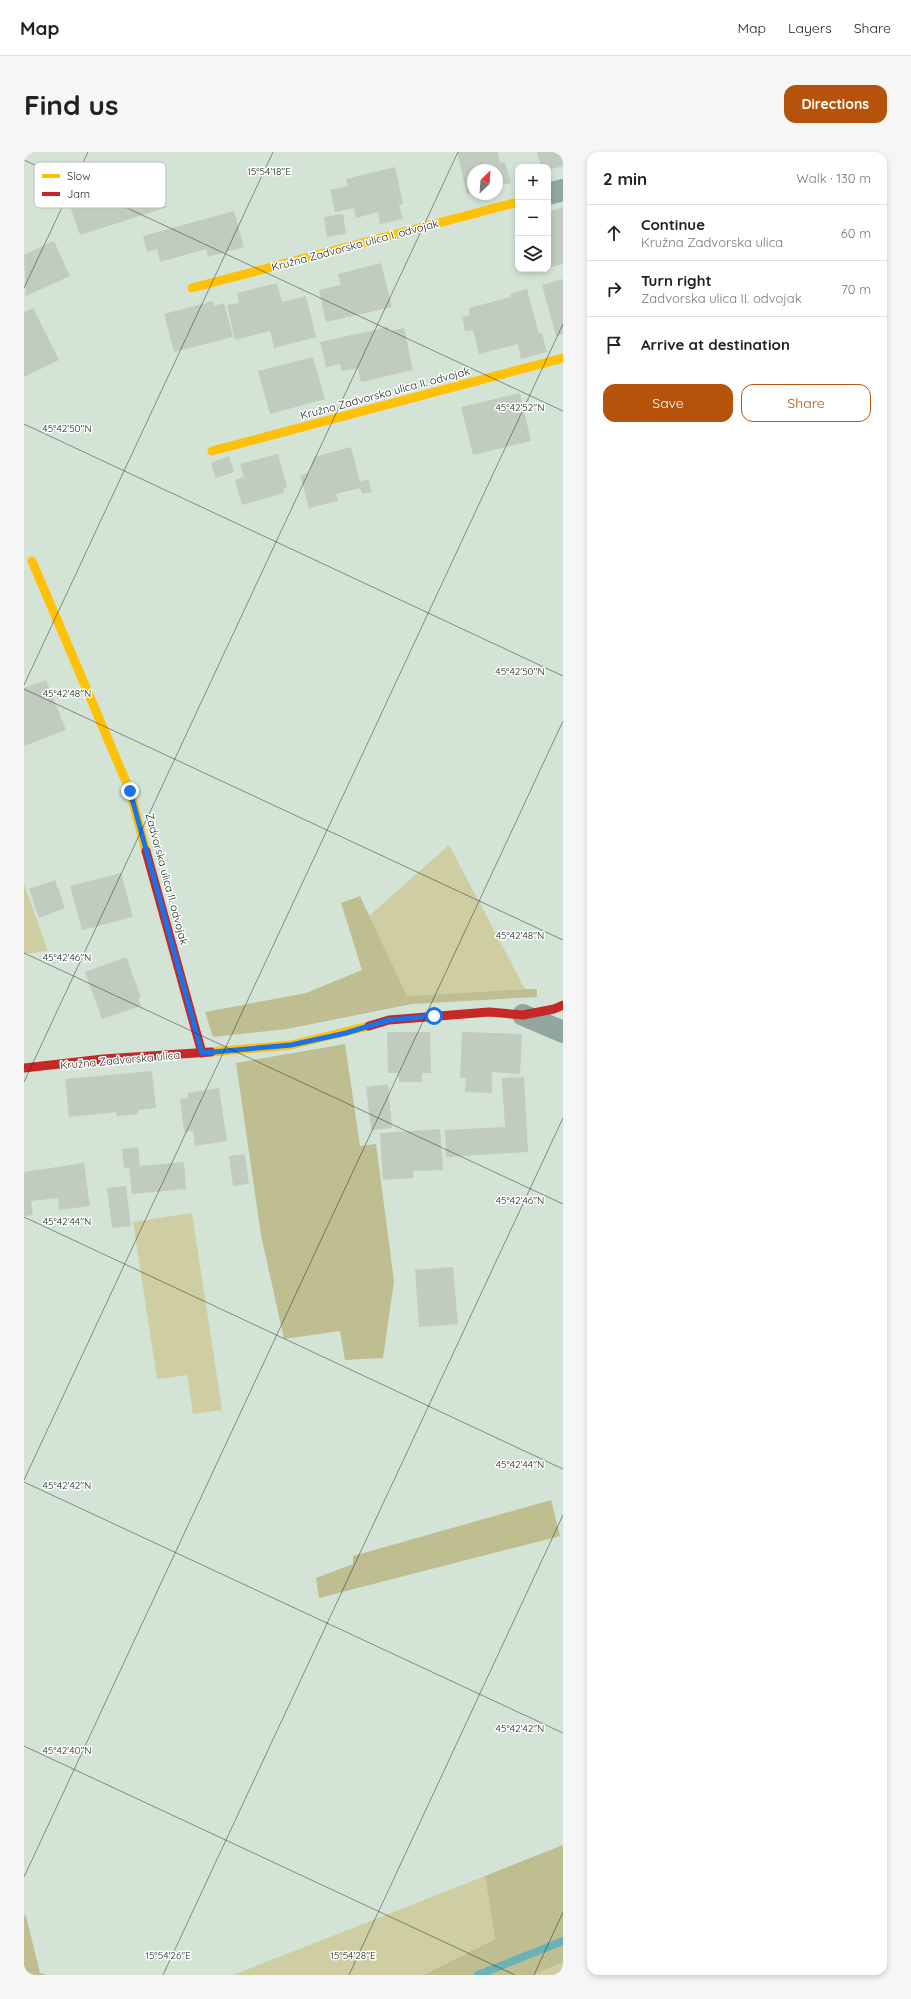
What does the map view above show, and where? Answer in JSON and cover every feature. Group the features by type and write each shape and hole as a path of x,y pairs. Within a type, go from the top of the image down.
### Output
{"street":[{"path":"551,193 563,190"},
{"name":"Kružna Zadvorska ulica I. odvojak","path":"192,288 515,203"},
{"name":"Kružna Zadvorska ulica II. odvojak","path":"212,451 563,358"},
{"name":"Zadvorska ulica II. odvojak","path":"32,560 130,791 202,1053"},
{"name":"Kružna Zadvorska ulica","path":"24,1068 103,1059 202,1053 291,1045 346,1033 389,1020 489,1012 523,1015 554,1009 563,1005"},
{"name":"Kružna Zadvorska ulica","path":"523,1015 563,1032"}],"green space":[{"path":"449,845 525,989 407,996 369,916"},
{"path":"24,884 48,951 24,954"},
{"path":"192,1213 222,1410 193,1414 187,1375 157,1379 133,1222"},
{"path":"485,1876 495,1939 423,1975 233,1975"},
{"path":"563,1962 563,1975 533,1975 534,1974"}],"shaded area":[{"path":"360,896 407,996 537,989 537,997 412,1004 287,1029 213,1037 205,1012 306,993 362,970 341,903"},
{"path":"345,1044 360,1146 376,1144 394,1281 383,1358 345,1360 340,1331 284,1339 261,1235 236,1063"},
{"path":"551,1500 560,1536 319,1598 316,1578 353,1564 353,1556"},
{"path":"563,1845 563,1962 533,1975 423,1975 495,1939 485,1876"},
{"path":"24,1915 26,1916 40,1973 47,1975 24,1975"}],"building":[{"path":"457,152 498,152 500,163 505,162 511,183 503,185 503,164 467,164 467,194"},
{"path":"537,152 563,152 563,166 551,169 551,164 540,164"},
{"path":"395,167 403,204 399,205 403,219 380,224 378,212 356,218 354,208 335,212 330,190 348,186 346,179"},
{"path":"563,207 563,264 551,267 551,236 551,211"},
{"path":"71,208 165,208 80,235"},
{"path":"234,211 244,247 208,257 206,249 160,262 157,249 147,252 143,236"},
{"path":"343,214 346,234 327,237 324,217"},
{"path":"54,241 70,276 26,296 24,255"},
{"path":"381,263 392,307 326,322 319,290 341,285 338,274"},
{"path":"563,279 563,334 556,336 542,285"},
{"path":"277,283 282,302 306,296 316,337 274,348 270,331 235,340 227,305 239,303 237,293"},
{"path":"527,289 539,334 542,333 547,352 521,359 518,344 479,354 473,330 465,331 462,317 470,315 469,308 511,297 510,294"},
{"path":"213,301 214,306 224,303 233,337 174,352 164,314"},
{"path":"33,308 59,360 24,377 24,312"},
{"path":"388,327 389,331 404,328 413,370 361,382 358,368 342,371 340,364 326,367 320,342"},
{"path":"313,357 325,399 270,414 258,371"},
{"path":"520,393 531,441 473,455 461,407"},
{"path":"351,447 360,482 368,479 372,492 362,494 360,488 336,494 338,501 309,508 300,475 309,473 314,457"},
{"path":"278,454 287,487 283,488 284,493 242,505 235,480 244,477 240,464"},
{"path":"229,456 234,472 216,478 211,463"},
{"path":"46,680 66,730 24,746 24,688"},
{"path":"121,873 133,917 82,930 70,886"},
{"path":"55,880 65,908 39,918 29,889"},
{"path":"126,957 141,997 138,998 141,1006 102,1019 85,972"},
{"path":"387,1032 430,1032 431,1073 422,1073 422,1082 399,1082 399,1073 388,1073"},
{"path":"462,1032 522,1034 520,1074 492,1072 492,1093 465,1092 466,1078 460,1078"},
{"path":"152,1071 156,1108 138,1110 138,1114 117,1116 116,1112 69,1117 65,1079"},
{"path":"524,1077 528,1152 446,1157 445,1130 505,1127 502,1078"},
{"path":"388,1084 392,1128 371,1130 366,1087"},
{"path":"219,1088 227,1141 195,1146 193,1131 184,1132 180,1099 188,1098 188,1093"},
{"path":"440,1129 443,1170 413,1171 413,1178 383,1180 380,1133"},
{"path":"138,1147 140,1166 184,1162 186,1189 132,1194 129,1167 124,1168 122,1149"},
{"path":"245,1154 249,1184 233,1186 229,1156"},
{"path":"84,1163 90,1206 59,1210 58,1198 31,1201 33,1215 24,1216 24,1172"},
{"path":"126,1186 131,1226 112,1228 107,1188"},
{"path":"453,1267 458,1324 419,1327 415,1270"}],"waterway":[{"path":"478,1975 563,1941"}],"traffic: slow":[{"path":"192,288 515,203"},
{"path":"212,451 563,358"},
{"path":"32,561 130,791 146,851"},
{"path":"211,1052 291,1045 369,1026"}],"traffic: jam":[{"path":"146,851 202,1053"},
{"path":"369,1026 389,1020 489,1012 523,1015 554,1009 563,1005"},
{"path":"24,1068 103,1059 211,1052"}],"route":[{"path":"130,791 202,1053 291,1045 346,1033 389,1020 434,1016"}]}
